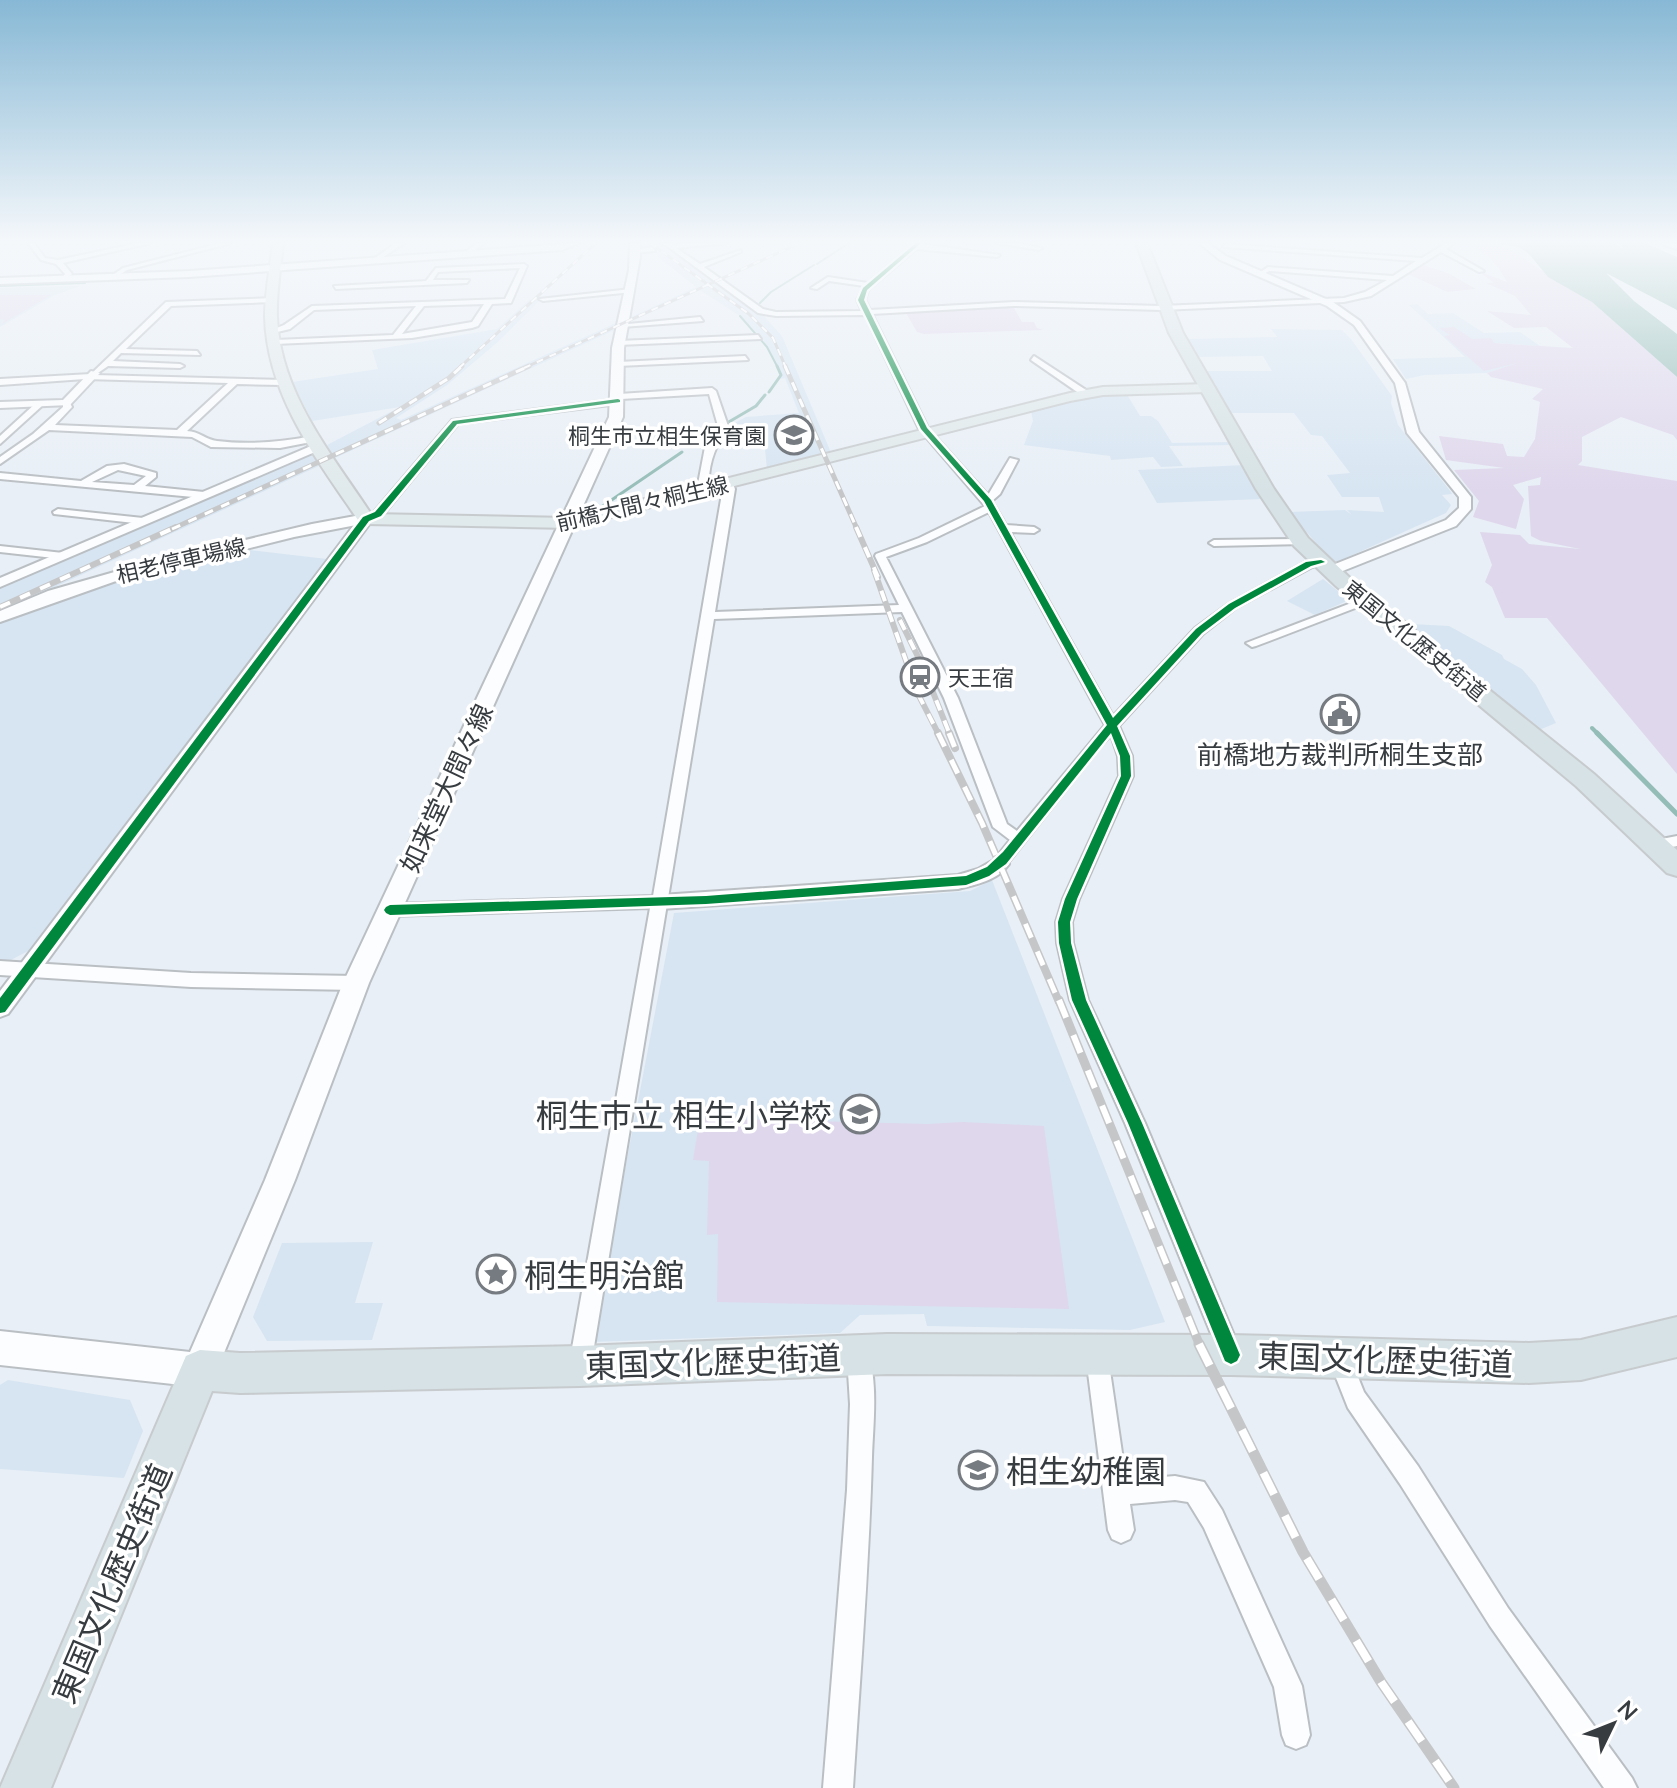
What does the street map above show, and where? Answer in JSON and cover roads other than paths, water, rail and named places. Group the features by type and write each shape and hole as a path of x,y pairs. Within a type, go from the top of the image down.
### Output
{"highway":[{"name":"東国文化歴史街道","path":"1173,326 1265,489 1301,542 1367,600 1666,843 1677,866"},
{"name":"東国文化歴史街道","path":"25,1788 200,1370 240,1373 580,1366 858,1356 1231,1355 1529,1363 1581,1360 1677,1337"}],"main road":[{"path":"273,326 282,382 316,443 366,519"},
{"name":"如来堂大間々線","path":"200,1370 280,1180 356,983 616,417 619,344 623,326"},
{"name":"前橋大間々桐生線","path":"366,519 568,523 1086,394 1208,388"},
{"name":"相老停車場線","path":"0,617 56,593 110,576 366,519"},
{"path":"0,1348 200,1370"}],"street":[{"path":"0,405 66,403 145,326"},
{"path":"274,337 288,326"},
{"path":"396,336 404,326"},
{"path":"436,332 439,326"},
{"path":"274,337 396,336 465,326"},
{"path":"619,344 676,326"},
{"path":"873,326 927,434 989,504 1004,528 1113,727 1125,756 1126,776 1071,899 1063,934 1070,972 1091,1028 1141,1137 1231,1355"},
{"path":"390,910 661,902 958,882 985,874 999,864 1052,796 1149,683 1213,619 1309,564 1326,566 1451,523 1462,514 1466,505 1462,491 1411,429 1400,383 1360,326"},
{"path":"619,344 758,337"},
{"path":"619,344 745,358"},
{"path":"118,351 201,351 161,379"},
{"path":"1034,358 1086,394"},
{"path":"106,363 180,366"},
{"path":"0,382 92,376 282,382"},
{"path":"180,433 235,381"},
{"path":"0,1008 366,519 378,514 455,422 618,399 712,391 723,427 710,447 703,484 706,489"},
{"path":"0,461 49,427 68,407 66,403"},
{"path":"0,441 39,405"},
{"path":"49,427 197,434 211,444 316,443"},
{"path":"0,583 316,443"},
{"path":"1013,460 989,504 923,540 880,556 951,698 1001,827 1019,839"},
{"path":"85,482 109,467 119,465 153,475 138,487"},
{"path":"0,476 204,495"},
{"path":"580,1366 661,902 728,502 728,484"},
{"path":"58,512 143,521"},
{"path":"1004,528 1034,530"},
{"path":"1214,543 1301,542"},
{"path":"0,549 63,556"},
{"path":"1252,643 1367,600"},
{"path":"708,616 906,608"},
{"path":"0,968 191,980 356,983"},
{"path":"838,1788 859,1490 862,1404 858,1356"},
{"path":"1097,1357 1121,1530"},
{"path":"1339,1357 1356,1400 1409,1475 1499,1617 1622,1788"},
{"path":"1118,1493 1175,1488 1195,1491 1213,1519 1288,1686 1296,1735"}],"waterway":[{"path":"749,326 767,347 777,367"},
{"path":"769,392 781,375 777,367"},
{"path":"727,423 756,406 765,395"},
{"path":"591,514 682,452"},
{"path":"1592,728 1597,733"},
{"path":"1597,733 1677,814"}],"railway":[{"path":"459,368 505,326"},
{"path":"524,368 616,326"},
{"path":"761,326 773,338 786,368"},
{"path":"379,423 449,378 462,366"},
{"path":"172,529 529,366"},
{"path":"785,366 857,529"},
{"path":"0,607 176,527"},
{"path":"856,527 878,577"},
{"path":"874,570 917,692 938,734"},
{"path":"900,620 950,735"},
{"path":"949,733 955,748"},
{"path":"938,734 982,823 1059,1002"},
{"path":"1059,1000 1200,1346"},
{"path":"1200,1346 1303,1552 1381,1682 1454,1788"}],"place":[{"name":"桐生市立相生保育園","path":"794,435"},
{"name":"天王宿","path":"920,677"},
{"name":"前橋地方裁判所桐生支部","path":"1340,714"},
{"name":"桐生市立 相生小学校","path":"860,1114"},
{"name":"桐生明治館","path":"496,1274"},
{"name":"相生幼稚園","path":"978,1470"}]}
